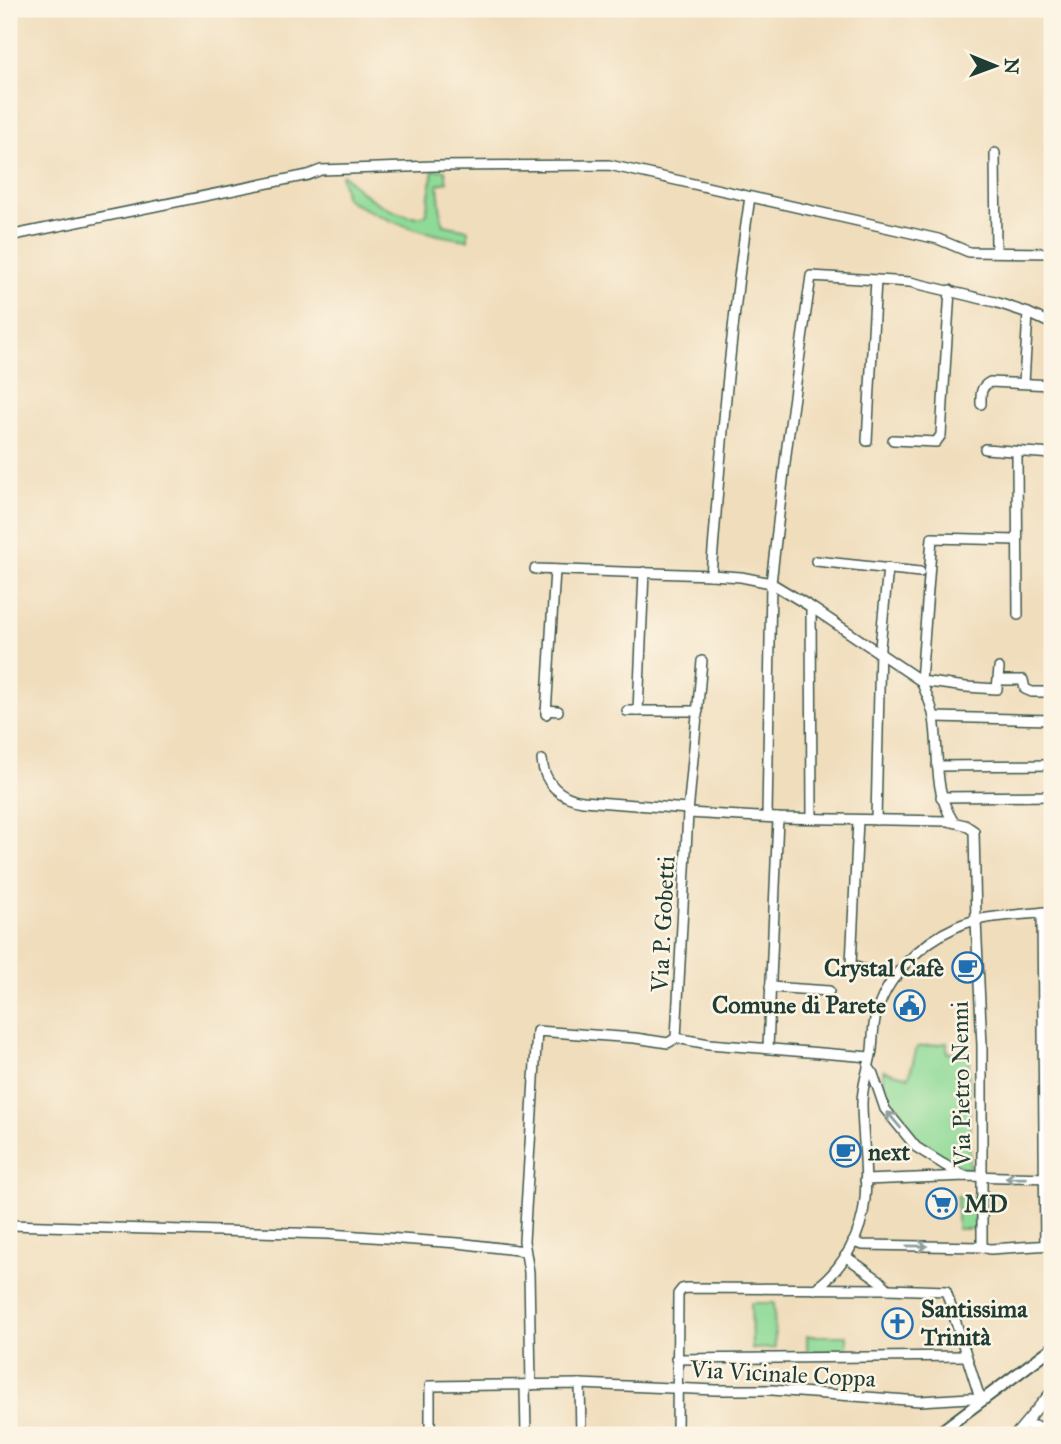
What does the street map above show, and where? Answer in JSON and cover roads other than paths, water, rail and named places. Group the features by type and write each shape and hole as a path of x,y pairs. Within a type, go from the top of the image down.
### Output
{"street":[{"path":"995,153 996,252"},
{"path":"9,236 331,169 609,165 938,239 969,252 1052,253"},
{"path":"711,575 737,285 750,197"},
{"path":"767,816 771,583 811,276 910,282 950,290 1028,313 1052,324"},
{"path":"867,441 876,280"},
{"path":"893,440 936,442 941,435 950,290"},
{"path":"1024,383 1028,313"},
{"path":"981,404 981,390 990,382 1052,385"},
{"path":"985,449 1052,454"},
{"path":"1017,457 1018,615"},
{"path":"542,760 545,774 561,794 583,801 778,818 953,821 941,797 934,717 921,681 932,538 1017,540"},
{"path":"816,561 920,572"},
{"path":"876,820 880,653 888,568"},
{"path":"535,569 711,575 771,583 921,681 997,689 999,668"},
{"path":"555,570 546,712 558,711"},
{"path":"638,711 644,572"},
{"path":"811,607 812,818"},
{"name":"Via P. Gobetti","path":"676,1038 688,811 702,661"},
{"path":"1004,680 1024,680 1025,689 1032,692 1052,692"},
{"path":"627,711 698,711"},
{"path":"934,717 1052,720"},
{"path":"937,766 1052,765"},
{"path":"941,797 1052,796"},
{"path":"768,1048 778,818"},
{"path":"858,820 851,964 858,969 883,971 897,976"},
{"name":"Via Pietro Nenni","path":"953,821 974,831 982,1045 982,1247"},
{"path":"815,1289 838,1268 850,1251 862,1216 865,1197 862,1099 864,1078 876,1017 887,989 910,957 960,925 1052,911"},
{"path":"853,1242 863,1245 990,1249 1048,1245 1042,913"},
{"path":"771,987 829,991"},
{"path":"526,1435 529,1272 524,1241 537,1031 668,1043 676,1038 869,1061"},
{"path":"869,1061 885,1108 916,1147 966,1177"},
{"path":"865,1180 966,1177 1048,1179"},
{"path":"9,1225 316,1233 458,1243 525,1251"},
{"path":"845,1256 888,1289"},
{"path":"677,1435 678,1294 682,1289 946,1291 978,1392 983,1400"},
{"path":"936,1435 1052,1348"},
{"path":"676,1359 966,1356"},
{"path":"580,1384 581,1435"},
{"name":"Via Vicinale Coppa","path":"430,1435 430,1386 580,1384 786,1391 920,1401 970,1398 983,1400"},
{"path":"1015,1435 1052,1391"},
{"path":"1025,1424 1052,1428"}],"place":[{"name":"Crystal Cafè","path":"967,968"},
{"name":"Comune di Parete","path":"909,1005"},
{"name":"next","path":"845,1152"},
{"name":"MD","path":"941,1204"},
{"name":"Santissima Trinità","path":"898,1323"}]}
